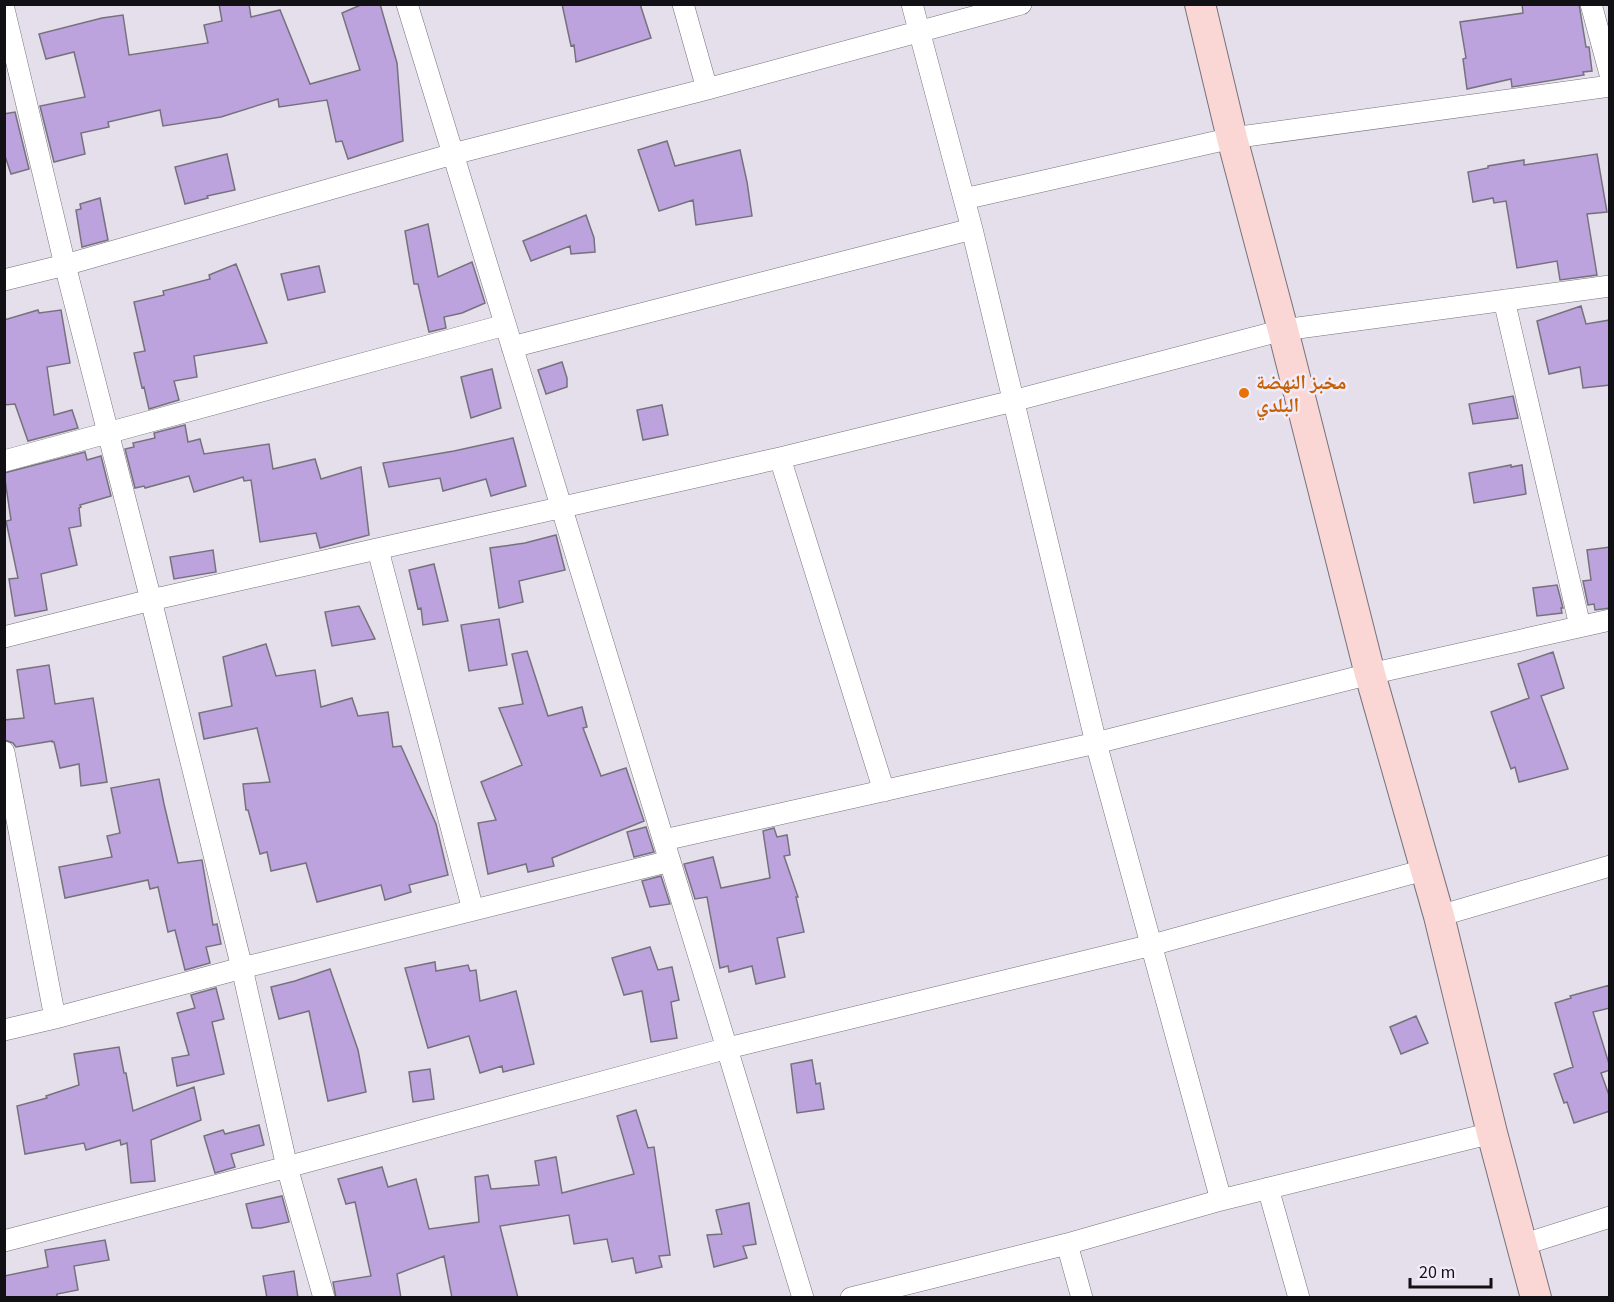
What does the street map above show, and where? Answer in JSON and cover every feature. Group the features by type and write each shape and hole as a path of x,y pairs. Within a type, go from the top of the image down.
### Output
{"street":[{"path":"407,4 803,1298"},
{"path":"683,4 707,89"},
{"path":"912,4 972,229 1096,743 1221,1200"},
{"path":"4,280 65,265 453,154 707,89 1021,4"},
{"path":"1200,4 1232,138 1370,674 1424,870 1439,916 1492,1133 1536,1298"},
{"path":"1591,4 1610,74"},
{"path":"4,9 65,265 242,968 287,1167 324,1298"},
{"path":"964,199 1232,138 1610,86"},
{"path":"512,347 972,229"},
{"path":"4,637 151,600 780,458 1012,401 1283,330 1610,286"},
{"path":"1504,300 1580,626"},
{"path":"4,461 505,325"},
{"path":"780,458 884,791"},
{"path":"378,550 473,910"},
{"path":"664,840 1096,743 1370,674 1610,620"},
{"path":"4,752 55,1018"},
{"path":"4,1030 670,861"},
{"path":"1439,916 1610,866"},
{"path":"4,1241 728,1048 1152,945 1424,870"},
{"path":"860,1297 1067,1244 1221,1200 1492,1133"},
{"path":"1268,1188 1299,1298"},
{"path":"1522,1245 1610,1217"},
{"path":"1067,1244 1082,1298"}],"building":[{"path":"219,4 249,4 251,17 280,10 310,84 360,70 342,13 363,4 380,4 397,63 403,141 348,159 342,141 336,142 327,100 279,107 278,99 221,117 163,126 160,110 108,122 109,127 81,133 85,154 54,162 40,106 85,97 74,52 46,59 39,34 123,15 129,55 208,43 204,25 222,21"},
{"path":"562,4 640,4 651,38 576,62 574,45 571,46"},
{"path":"1522,4 1579,4 1592,71 1583,72 1584,75 1512,87 1511,79 1467,89 1463,59 1466,58 1460,22 1523,13"},
{"path":"15,112 29,169 11,174 4,153 4,114"},
{"path":"667,141 675,166 740,150 752,216 696,225 693,200 659,211 638,150"},
{"path":"227,154 235,190 185,204 175,167"},
{"path":"1597,154 1607,212 1587,214 1597,275 1560,280 1557,261 1517,268 1506,201 1494,203 1493,198 1473,202 1468,172 1524,160 1524,165"},
{"path":"100,198 108,240 82,247 76,210 81,209 80,204"},
{"path":"586,215 594,238 595,252 571,254 570,246 531,261 523,241"},
{"path":"428,224 438,277 472,262 485,303 462,313 444,317 446,328 429,332 418,284 414,284 405,231"},
{"path":"236,264 267,343 194,356 197,377 174,381 179,400 149,409 134,353 145,351 134,302 164,295 163,291 210,279 209,275"},
{"path":"319,266 325,292 288,300 281,274"},
{"path":"1581,306 1586,324 1610,320 1610,385 1583,388 1580,367 1549,374 1537,321"},
{"path":"38,310 39,313 61,310 70,363 47,367 54,415 72,410 78,428 28,441 15,404 4,405 4,320"},
{"path":"562,362 567,387 546,394 538,370"},
{"path":"492,369 501,408 471,418 461,377"},
{"path":"1513,396 1518,418 1473,424 1469,404"},
{"path":"662,405 668,435 643,440 637,410"},
{"path":"185,425 188,442 200,439 204,454 269,444 273,469 315,459 321,479 361,467 369,535 320,548 316,533 260,542 251,480 244,481 243,477 194,492 189,476 145,488 144,486 135,488 125,449 134,447 133,443 155,438 154,433"},
{"path":"513,438 526,486 491,496 486,479 443,491 440,478 389,487 383,463"},
{"path":"85,452 87,460 101,456 111,496 80,505 81,526 69,528 77,565 41,574 47,610 15,616 9,579 18,578 6,521 11,520 4,473"},
{"path":"1511,465 1511,467 1522,465 1526,494 1474,503 1469,473"},
{"path":"556,535 565,570 519,581 523,602 499,608 490,548 525,543"},
{"path":"1610,547 1610,608 1595,610 1594,604 1588,605 1583,581 1591,580 1587,550"},
{"path":"213,550 216,572 174,579 170,557"},
{"path":"434,564 448,621 423,625 421,608 418,609 409,570"},
{"path":"1557,585 1563,608 1561,608 1562,613 1537,616 1533,588"},
{"path":"359,606 375,639 332,646 325,612"},
{"path":"499,619 507,665 469,671 461,625"},
{"path":"266,644 276,676 315,670 321,707 352,698 358,716 388,712 393,747 401,746 436,824 448,875 409,885 411,892 385,900 381,885 317,902 306,863 271,871 267,852 260,854 248,810 246,810 243,784 270,782 257,728 204,739 199,713 232,706 223,657"},
{"path":"527,651 548,716 582,707 587,727 583,728 601,776 626,768 644,821 552,858 554,866 528,872 526,864 488,874 478,823 496,820 481,782 522,765 499,708 523,704 512,654"},
{"path":"1553,652 1564,688 1541,696 1568,769 1519,782 1515,767 1511,769 1491,712 1529,698 1518,664"},
{"path":"49,665 55,704 93,698 107,782 81,786 79,764 60,768 52,741 16,747 13,743 4,740 4,720 24,718 17,670"},
{"path":"159,779 178,863 202,860 213,925 217,924 221,944 206,947 210,963 185,970 175,930 168,932 158,887 150,889 148,880 65,898 59,867 112,857 107,836 120,833 111,788"},
{"path":"646,827 654,852 634,857 627,832"},
{"path":"774,828 777,837 787,835 790,855 784,856 798,897 796,897 804,932 777,938 785,977 756,984 752,966 729,972 728,966 720,968 707,897 695,899 684,864 713,857 721,888 770,878 763,831"},
{"path":"661,876 670,904 650,907 642,881"},
{"path":"650,947 658,970 672,967 679,1000 671,1002 677,1038 651,1042 642,991 624,995 612,958"},
{"path":"435,962 436,971 468,965 470,971 476,970 480,1001 516,991 534,1064 503,1072 502,1066 480,1073 469,1036 428,1048 405,968"},
{"path":"330,969 358,1050 366,1092 328,1101 309,1011 279,1019 271,987"},
{"path":"1610,985 1610,1008 1593,1012 1610,1067 1610,1070 1601,1073 1610,1098 1610,1111 1574,1123 1554,1074 1573,1067 1555,1003 1571,998 1570,996"},
{"path":"216,988 224,1019 212,1022 224,1074 177,1086 172,1058 189,1055 177,1013 195,1008 191,995"},
{"path":"1416,1016 1428,1043 1401,1054 1390,1027"},
{"path":"119,1047 133,1111 194,1087 201,1120 151,1140 155,1181 131,1183 127,1143 121,1145 120,1140 86,1150 84,1143 25,1154 17,1106 47,1098 46,1096 79,1085 74,1054"},
{"path":"812,1060 816,1084 820,1083 824,1109 797,1113 791,1064"},
{"path":"430,1069 434,1099 413,1102 409,1072"},
{"path":"636,1110 648,1148 654,1147 670,1255 659,1256 662,1267 636,1273 633,1258 612,1262 607,1239 574,1244 569,1215 500,1226 518,1298 452,1298 444,1256 397,1274 401,1298 336,1298 333,1282 371,1276 355,1202 346,1204 338,1179 382,1167 388,1187 416,1179 429,1229 479,1222 475,1177 488,1175 491,1189 539,1185 535,1161 556,1157 562,1193 634,1174 617,1116"},
{"path":"259,1125 264,1145 231,1154 235,1167 215,1173 204,1136 223,1130 225,1134"},
{"path":"282,1196 289,1222 252,1228 246,1204"},
{"path":"749,1203 756,1244 743,1246 747,1258 714,1267 707,1235 722,1234 716,1210"},
{"path":"105,1240 109,1260 74,1266 78,1290 57,1294 57,1298 4,1298 4,1276 48,1267 45,1250"},
{"path":"294,1271 298,1298 267,1298 263,1276"}],"place":[{"name":"مخبز النهضة البلدي","path":"1244,393"}]}
